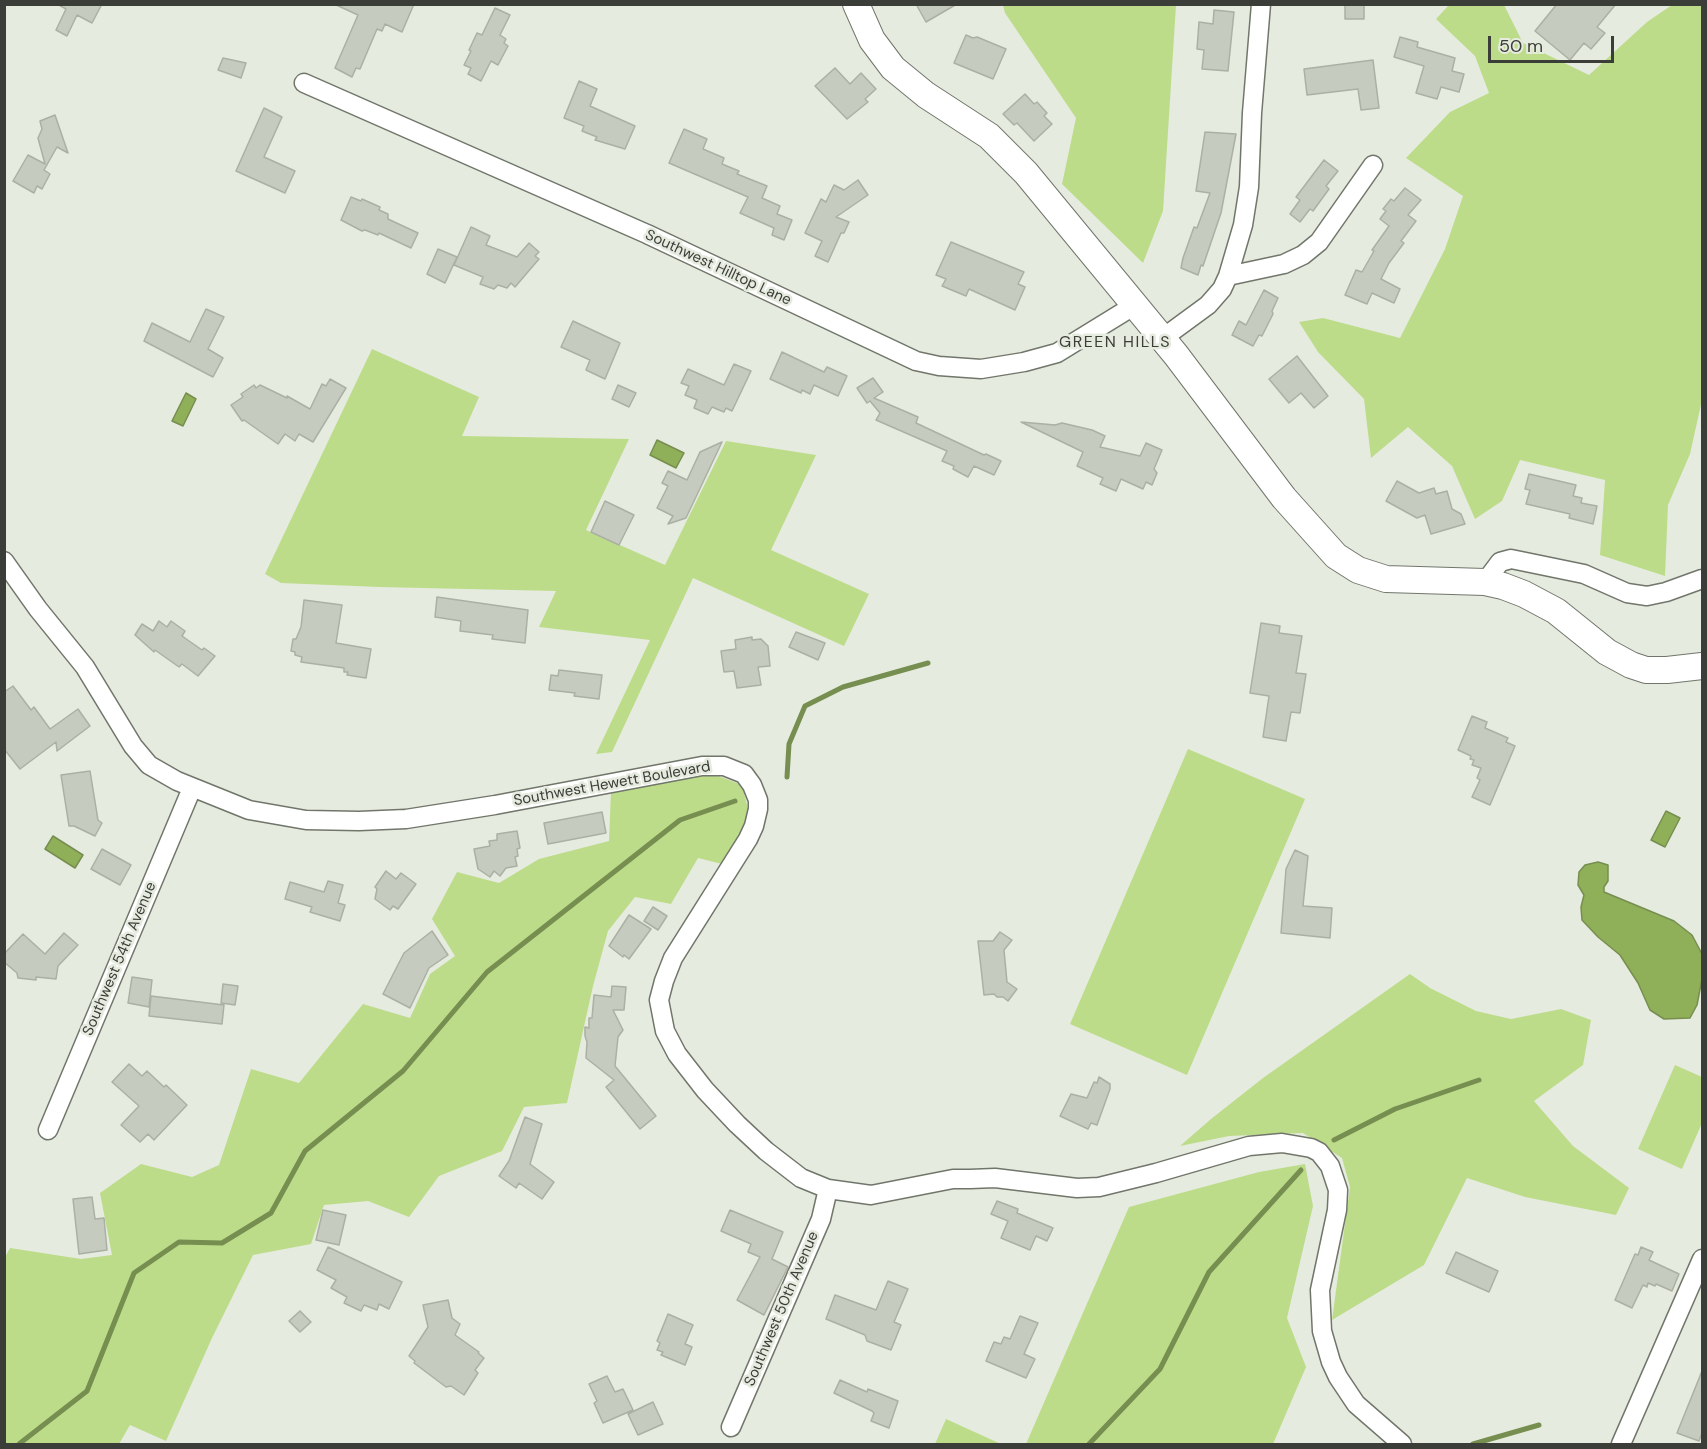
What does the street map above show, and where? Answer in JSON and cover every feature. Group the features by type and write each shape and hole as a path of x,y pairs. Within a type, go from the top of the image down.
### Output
{"main road":[{"path":"856,4 872,40 893,68 909,83 973,124 1006,151 1163,338 1284,498 1336,556 1358,570 1386,579 1485,582 1524,594 1556,610 1607,652 1646,670 1702,666"}],"street":[{"path":"1163,338 1208,305 1222,289 1243,225 1249,187 1252,113 1261,4"},
{"name":"Southwest Hilltop Lane","path":"304,83 647,234 916,361 939,366 981,369 1024,362 1057,353 1135,305"},
{"path":"1228,276 1284,264 1303,255 1319,242 1373,165"},
{"path":"1485,582 1500,562 1512,559 1584,574 1627,593 1647,596 1702,579"},
{"name":"Southwest Hewett Boulevard","path":"4,561 38,609 85,667 112,713 142,757 160,773 238,807 306,820 406,819 702,766 724,766 744,774 752,785 758,800 754,825 748,839 673,958 661,990 660,1011 670,1042 688,1070 705,1090 766,1152 807,1181 828,1189 871,1195 952,1179 986,1178 1077,1188 1099,1187 1249,1146 1282,1143 1311,1148 1319,1152 1330,1166 1338,1190 1337,1210 1320,1290 1322,1331 1331,1362 1342,1384 1356,1404 1401,1444"},
{"name":"Southwest 54th Avenue","path":"48,1131 192,788"},
{"name":"Southwest 50th Avenue","path":"731,1427 821,1219 828,1189"},
{"path":"1621,1444 1702,1259"}],"shaded area":[{"path":"1003,5 1176,5 1163,211 1143,263 1062,184 1076,118 1005,13"},
{"path":"1449,5 1504,5 1523,43 1589,75 1647,22 1672,5 1702,5 1702,400 1690,454 1668,505 1665,576 1600,555 1605,480 1520,460 1502,501 1475,519 1452,466 1408,427 1371,458 1364,399 1318,352 1299,322 1323,318 1400,338 1445,249 1463,196 1406,158 1450,112 1489,93 1475,56 1436,19"},
{"path":"372,349 479,397 462,436 629,439 586,530 665,565 726,441 816,455 771,550 869,594 844,646 693,578 612,752 596,754 650,640 539,627 556,591 281,583 265,574"},
{"path":"186,393 196,399 183,426 172,421"},
{"path":"657,440 684,453 676,468 650,455"},
{"path":"1188,749 1305,799 1187,1075 1070,1024"},
{"path":"713,774 742,785 751,821 726,865 698,858 671,904 635,897 608,931 593,986 567,1103 524,1107 502,1151 439,1176 409,1217 368,1201 324,1205 311,1244 253,1255 212,1338 166,1441 130,1425 119,1444 5,1444 4,1259 10,1248 81,1259 112,1255 100,1193 141,1164 192,1177 219,1165 251,1069 299,1083 363,1004 410,1018 430,974 455,956 432,919 457,872 499,883 539,859 609,841 611,791"},
{"path":"1666,811 1680,818 1665,847 1651,840"},
{"path":"53,836 83,855 75,868 45,849"},
{"path":"1598,862 1608,865 1608,881 1604,892 1674,921 1692,935 1702,954 1702,979 1697,1005 1690,1018 1664,1019 1650,1010 1638,983 1620,955 1582,920 1581,907 1584,895 1578,885 1579,872 1585,865"},
{"path":"1410,974 1430,988 1476,1011 1511,1019 1561,1009 1591,1020 1583,1065 1534,1101 1573,1146 1629,1188 1616,1215 1525,1197 1467,1178 1424,1265 1332,1320 1350,1187 1342,1158 1303,1133 1229,1136 1180,1146 1263,1078"},
{"path":"1675,1065 1702,1077 1702,1123 1682,1169 1638,1149"},
{"path":"1305,1164 1313,1206 1287,1318 1306,1367 1273,1444 1026,1444 1129,1207 1259,1172"},
{"path":"946,1419 1001,1444 935,1444"}],"building":[{"path":"57,4 102,4 92,23 77,15 67,36 56,30 66,9"},
{"path":"334,4 414,4 402,32 385,24 382,31 377,29 360,69 356,68 352,77 335,68 358,15"},
{"path":"916,4 957,4 926,22"},
{"path":"1345,4 1364,4 1364,19 1345,19"},
{"path":"1557,4 1616,4 1597,27 1605,33 1591,49 1584,43 1570,60 1535,31"},
{"path":"495,8 510,15 500,35 506,39 504,43 508,46 498,65 491,61 481,81 468,74 471,68 464,65 477,33 482,35"},
{"path":"1214,10 1234,12 1228,71 1202,69 1204,50 1197,49 1199,22 1213,24"},
{"path":"966,35 1006,49 993,79 954,63"},
{"path":"1400,37 1418,42 1417,47 1455,58 1452,71 1464,74 1459,92 1441,87 1437,99 1416,93 1424,66 1394,57"},
{"path":"223,58 246,63 241,78 218,70"},
{"path":"1373,60 1379,108 1361,110 1358,89 1307,95 1304,69"},
{"path":"835,68 850,84 861,73 876,89 865,99 868,102 847,119 815,86"},
{"path":"579,81 597,89 590,106 635,126 625,149 595,140 597,137 582,131 584,126 564,118"},
{"path":"1025,94 1047,113 1044,116 1052,124 1034,141 1017,123 1014,125 1003,114"},
{"path":"264,108 282,117 264,157 295,171 285,193 236,171"},
{"path":"55,115 68,153 57,147 44,170 50,174 42,189 37,186 34,193 13,181 28,155 45,164 38,138 42,129 40,121"},
{"path":"684,129 707,139 703,149 724,158 722,164 739,171 737,174 767,186 762,198 780,206 777,214 792,220 784,240 772,235 774,228 740,213 748,197 669,163"},
{"path":"1205,132 1236,134 1221,213 1198,275 1181,268 1194,227 1197,228 1210,193 1196,191"},
{"path":"1324,160 1338,171 1326,186 1329,189 1313,211 1310,209 1300,222 1290,214 1300,200 1296,197"},
{"path":"858,180 868,195 836,217 849,222 844,233 841,233 828,262 815,256 822,241 805,233 821,199 826,202 834,185 844,190"},
{"path":"1405,188 1421,200 1408,215 1416,221 1401,241 1404,243 1389,263 1381,279 1400,289 1394,303 1372,293 1367,304 1345,295 1356,270 1362,272 1374,251 1372,250 1389,226 1380,219 1386,211 1383,209 1391,199 1394,201"},
{"path":"351,197 380,207 379,210 388,214 388,219 418,233 411,248 379,233 378,235 362,231 341,220"},
{"path":"471,227 490,236 486,245 517,257 529,243 539,252 535,256 539,259 515,287 511,283 507,288 498,285 494,289 480,284 483,277 454,265"},
{"path":"951,242 1024,272 1018,284 1025,287 1015,310 969,289 966,296 942,286 946,279 936,275"},
{"path":"438,249 457,257 445,283 427,274"},
{"path":"1264,290 1278,298 1262,336 1259,335 1253,346 1232,335 1239,321 1246,325"},
{"path":"206,309 224,317 208,349 223,358 213,377 144,341 152,323 190,342"},
{"path":"573,321 620,343 605,379 586,370 590,360 561,347"},
{"path":"782,352 824,372 827,367 847,376 838,396 814,385 810,394 802,390 801,393 770,379"},
{"path":"1297,356 1328,396 1314,408 1301,393 1289,403 1269,379"},
{"path":"734,364 751,371 732,411 726,408 724,412 712,407 708,414 694,408 697,400 685,395 689,386 681,383 688,369 724,385"},
{"path":"873,378 883,392 874,398 918,417 916,423 1001,461 994,475 974,466 968,477 953,469 954,466 942,461 947,451 876,420 880,413 870,401 867,403 857,388"},
{"path":"330,379 346,388 313,442 299,434 295,441 285,434 278,444 244,420 242,421 231,405 243,397 241,394 254,385 256,388 260,385 310,409 322,384 326,386"},
{"path":"618,385 636,393 629,407 612,399"},
{"path":"1021,422 1055,425 1062,423 1092,430 1105,436 1100,447 1140,456 1146,443 1162,450 1154,469 1157,473 1152,485 1146,482 1143,489 1121,479 1116,491 1100,484 1103,478 1077,466 1083,452"},
{"path":"722,442 686,518 668,524 673,516 657,508 668,486 662,483 668,471 687,480 700,452"},
{"path":"1529,474 1576,485 1573,496 1582,498 1581,503 1597,506 1593,524 1569,518 1570,514 1526,504 1530,490 1525,489"},
{"path":"1397,481 1419,493 1434,488 1436,494 1447,491 1452,509 1461,514 1465,524 1431,534 1425,515 1417,518 1386,501"},
{"path":"605,501 634,515 619,545 591,532"},
{"path":"437,597 528,610 525,643 492,639 493,635 460,631 461,621 435,617"},
{"path":"304,600 342,605 336,643 371,649 366,678 347,675 348,672 344,672 344,668 301,662 302,657 291,651 293,639 296,639 301,627"},
{"path":"159,621 167,627 171,621 185,631 182,636 215,656 198,676 182,664 179,667 155,650 154,652 135,635 142,624 153,631"},
{"path":"1261,623 1280,626 1279,633 1302,636 1296,673 1306,674 1300,713 1291,712 1286,741 1263,737 1269,696 1250,693"},
{"path":"796,632 825,643 818,660 789,647"},
{"path":"752,637 752,640 761,639 768,646 770,666 758,667 761,685 737,688 734,671 724,672 721,651 736,649 735,640"},
{"path":"559,670 602,675 599,699 549,690 551,675 558,676"},
{"path":"13,686 31,710 34,707 50,729 78,709 90,726 57,751 56,742 20,769 4,749 4,692"},
{"path":"1472,716 1487,722 1485,728 1508,738 1506,742 1515,746 1490,805 1472,797 1480,780 1477,778 1481,768 1472,765 1474,760 1470,759 1471,756 1458,750"},
{"path":"90,771 98,820 102,823 95,836 69,826 61,775"},
{"path":"602,812 606,833 548,844 544,823"},
{"path":"517,831 520,848 517,849 518,856 515,857 517,866 506,868 500,876 494,871 490,877 478,869 474,849 490,846 489,841 497,840 497,834"},
{"path":"102,849 131,865 120,885 91,869"},
{"path":"1295,850 1308,856 1303,906 1332,908 1330,938 1281,933 1286,869"},
{"path":"386,871 396,879 401,873 416,884 398,909 393,906 390,910 375,899 377,889 375,887"},
{"path":"328,881 343,885 338,903 345,905 340,921 310,912 312,907 285,899 290,882 324,892"},
{"path":"653,907 667,916 658,930 644,921"},
{"path":"629,915 651,929 629,959 609,946"},
{"path":"432,931 448,955 429,968 410,1008 383,994 404,953"},
{"path":"1000,932 1012,940 1004,950 1007,982 1017,989 1008,1001 994,994 984,995 978,941 993,941"},
{"path":"64,933 78,945 58,966 56,979 18,978 17,973 4,962 4,954 23,934 45,954"},
{"path":"132,977 152,980 149,1007 128,1003"},
{"path":"223,984 238,986 235,1005 221,1003"},
{"path":"612,986 626,987 624,1010 613,1010 623,1030 618,1037 615,1066 656,1116 640,1129 606,1087 614,1080 586,1058 585,1027 589,1028 589,1018 592,1018 594,995 611,997"},
{"path":"151,996 224,1005 222,1024 149,1016"},
{"path":"129,1064 142,1076 147,1071 187,1105 154,1140 148,1134 140,1142 121,1125 139,1106 112,1082"},
{"path":"1099,1077 1110,1084 1110,1089 1097,1125 1091,1123 1088,1129 1060,1116 1071,1094 1087,1098 1094,1082 1097,1083"},
{"path":"525,1117 542,1124 530,1164 554,1182 542,1199 519,1183 516,1188 499,1176 509,1161"},
{"path":"92,1197 95,1219 104,1218 107,1250 79,1254 73,1199"},
{"path":"997,1201 1018,1209 1017,1213 1053,1228 1047,1241 1036,1236 1030,1250 1001,1238 1008,1221 991,1214"},
{"path":"323,1210 346,1215 339,1245 316,1240"},
{"path":"730,1210 783,1232 772,1259 788,1267 764,1315 737,1300 760,1257 748,1252 751,1244 721,1231"},
{"path":"328,1247 402,1282 389,1309 379,1304 377,1310 364,1305 361,1311 344,1303 347,1297 331,1288 336,1280 317,1270"},
{"path":"1641,1247 1653,1252 1649,1260 1679,1274 1672,1291 1656,1284 1655,1286 1648,1283 1647,1287 1643,1285 1632,1308 1615,1300 1635,1254 1638,1255"},
{"path":"1456,1252 1498,1271 1489,1292 1446,1273"},
{"path":"888,1281 908,1289 894,1322 901,1325 891,1350 867,1341 865,1335 826,1319 835,1295 876,1310"},
{"path":"448,1300 452,1318 460,1324 455,1335 484,1358 475,1370 478,1373 464,1395 451,1386 446,1387 414,1363 415,1361 409,1356 428,1327 423,1305"},
{"path":"300,1311 311,1322 300,1332 289,1321"},
{"path":"668,1314 693,1325 685,1344 692,1347 685,1365 661,1355 663,1352 657,1350 660,1343 657,1341"},
{"path":"1020,1316 1038,1323 1024,1354 1035,1359 1026,1378 986,1361 994,1342 1001,1344 1004,1337 1010,1339"},
{"path":"1702,1371 1702,1433 1699,1441 1677,1433"},
{"path":"607,1376 615,1392 623,1389 633,1410 603,1423 589,1384"},
{"path":"840,1380 867,1392 868,1389 898,1401 889,1428 871,1421 874,1413 872,1411 834,1393"},
{"path":"653,1402 663,1424 638,1435 628,1414"}],"waterway":[{"path":"787,777 789,744 805,706 843,687 928,663"},
{"path":"19,1444 87,1391 134,1273 179,1242 222,1243 271,1213 305,1151 403,1071 487,972 680,820 735,801"},
{"path":"1334,1140 1395,1109 1479,1080"},
{"path":"1089,1444 1160,1369 1209,1272 1301,1170"},
{"path":"1473,1444 1539,1425"}],"district":[{"name":"GREEN HILLS","path":"1115,343"}]}
